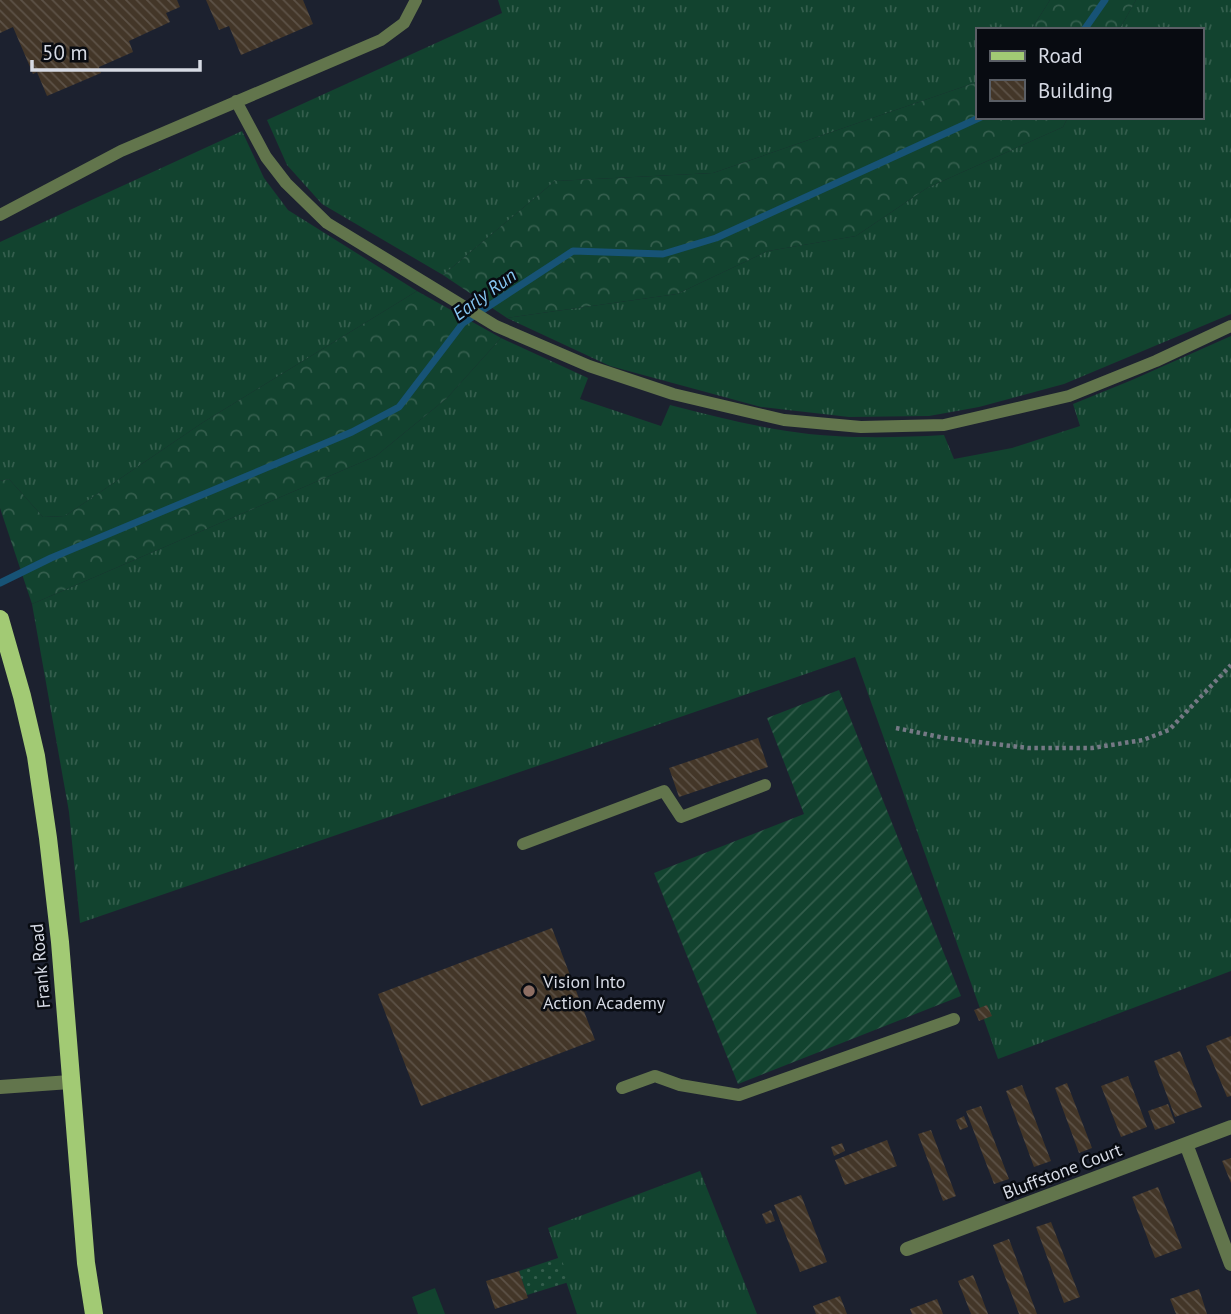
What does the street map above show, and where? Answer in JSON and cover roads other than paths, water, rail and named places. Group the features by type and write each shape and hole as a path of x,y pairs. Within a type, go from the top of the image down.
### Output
{"main road":[{"name":"Frank Road","path":"3,627 36,756 48,838 60,942 86,1263 94,1314"}],"street":[{"path":"0,1087 70,1082"},
{"name":"Bluffstone Court","path":"906,1250 1231,1127"},
{"path":"1186,1144 1231,1264"}],"lane":[{"path":"0,215 121,151 381,40 404,23 416,0"},
{"path":"236,101 266,157 286,183 327,223 496,327 589,366 673,394 784,420 861,427 944,425 1069,396 1156,361 1231,326"},
{"path":"523,844 664,791 681,817 765,785"},
{"path":"622,1088 656,1076 680,1085 739,1094 954,1019"}],"waterway":[{"name":"Early Run","path":"1085,28 1105,0"},
{"name":"Early Run","path":"0,583 51,558 352,432 399,407 463,323 573,251 663,254 716,238 977,119"}],"place":[{"name":"Vision Into Action Academy","path":"529,991"}]}
